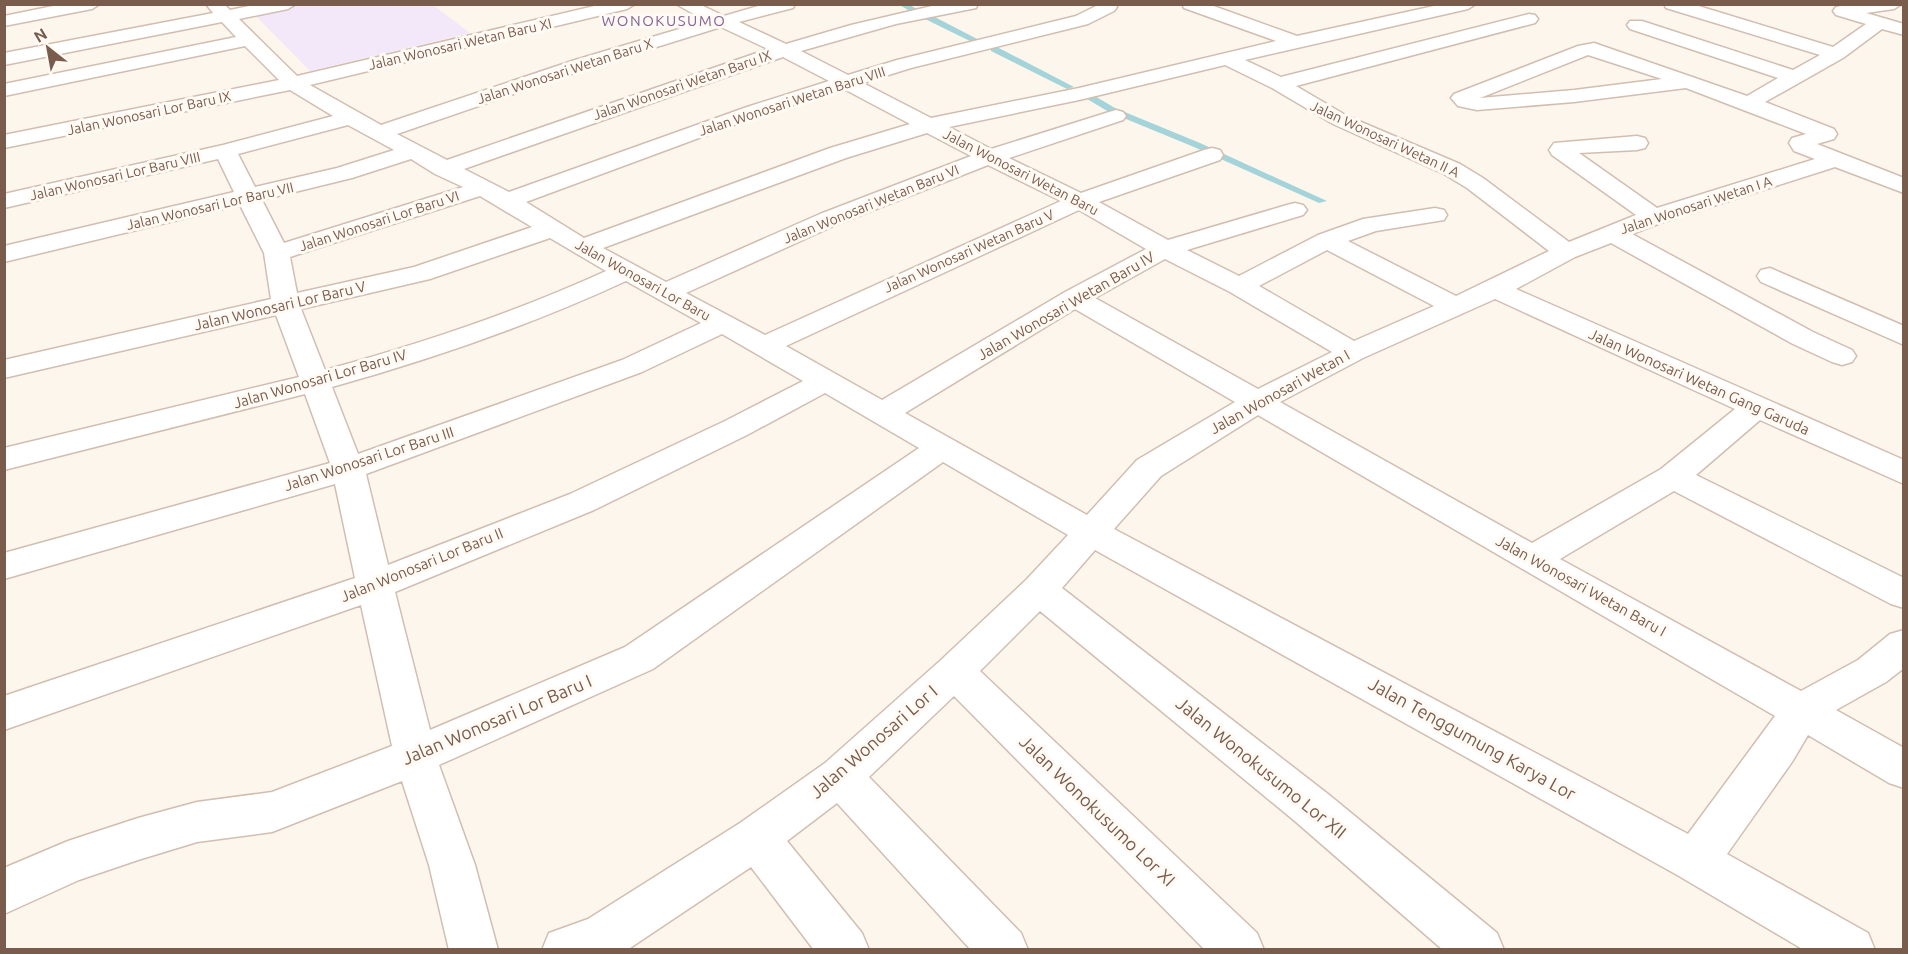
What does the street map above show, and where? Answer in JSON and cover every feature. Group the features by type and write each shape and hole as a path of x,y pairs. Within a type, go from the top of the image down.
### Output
{"street":[{"path":"4,21 92,4"},
{"path":"4,59 219,10 288,4"},
{"name":"Jalan Wonosari Wetan Baru XI","path":"293,83 627,4"},
{"name":"Jalan Wonosari Wetan Baru","path":"684,4 783,49 989,157 1080,201 1165,249 1239,286 1353,352"},
{"name":"Jalan Wonosari Wetan Baru X","path":"379,133 603,57 721,21 787,4"},
{"name":"Jalan Wonosari Wetan Baru IX","path":"443,169 783,49 874,23 970,4"},
{"path":"1190,4 1293,41"},
{"path":"582,247 838,153 930,125 1084,93 1293,41 1359,30 1468,4"},
{"path":"1672,4 1836,54"},
{"path":"1894,4 1842,11 1904,30"},
{"name":"Jalan Wonosari Wetan Baru VIII","path":"507,201 754,111 904,64 1082,20 1108,7"},
{"name":"Jalan Wonosari Lor Baru","path":"219,10 251,39 293,83 351,118 443,169 507,201 582,247 764,346 1090,532"},
{"path":"1279,84 1529,19"},
{"path":"1749,103 1836,54 1879,23"},
{"path":"1636,26 1796,78"},
{"path":"4,90 251,39"},
{"path":"1686,82 1574,96 1477,104 1465,102 1461,98 1585,50 1594,49 1749,103 1826,134 1800,143 1834,160 1904,186"},
{"name":"Jalan Wonosari Wetan II A","path":"1227,59 1279,84 1340,120 1465,176 1566,252"},
{"name":"Jalan Wonosari Lor Baru IX","path":"4,142 293,83"},
{"name":"Jalan Wonosari Wetan Baru VI","path":"665,292 829,219 989,157 1116,116"},
{"name":"Jalan Wonosari Lor Baru VIII","path":"4,201 225,151 351,118"},
{"path":"1637,143 1560,150 1654,217"},
{"path":"225,151 277,253 286,305 348,469 415,756 452,865 474,950"},
{"name":"Jalan Wonosari Lor Baru VII","path":"4,254 249,197 344,173 413,151"},
{"name":"Jalan Wonosari Wetan Baru V","path":"764,346 1080,201 1212,155"},
{"name":"Jalan Wonosari Wetan I A","path":"1495,289 1566,252 1611,233 1654,217 1834,160"},
{"name":"Jalan Wonosari Lor Baru VI","path":"277,253 482,188"},
{"name":"Jalan Wonosari Wetan Baru IV","path":"882,414 1075,298 1165,249 1295,210"},
{"path":"1239,286 1327,240 1372,224 1435,215"},
{"name":"Jalan Wonosari Lor Baru V","path":"4,369 421,273 551,229"},
{"path":"1611,233 1803,338 1842,356"},
{"path":"1327,240 1455,306"},
{"name":"Jalan Wonosari Lor Baru IV","path":"4,459 314,383 442,343 544,307 627,271"},
{"path":"1770,276 1904,337"},
{"name":"Jalan Wonosari Wetan I","path":"1090,532 1149,468 1164,457 1259,401 1353,352 1495,289"},
{"name":"Jalan Wonosari Wetan Gang Garuda","path":"1495,289 1755,408 1904,473"},
{"name":"Jalan Wonosari Wetan Baru I","path":"1075,298 1904,770"},
{"name":"Jalan Wonosari Lor Baru III","path":"4,566 348,469 633,366 723,323"},
{"name":"Jalan Wonosari Lor Baru II","path":"4,712 376,585 582,502 736,428 825,381"},
{"path":"1532,560 1673,477 1755,408"},
{"name":"Jalan Wonosari Lor Baru I","path":"4,891 68,862 138,839 197,822 272,812 415,756 639,658 942,448"},
{"path":"1673,477 1904,594"},
{"name":"Jalan Wonosari Lor I","path":"590,946 756,838 840,776 955,671 1039,590 1090,532"},
{"name":"Jalan Tenggumung Karya Lor","path":"1090,532 1695,861 1851,950"},
{"name":"Jalan Wonokusumo Lor XII","path":"1039,590 1312,807 1480,950"},
{"path":"1695,861 1777,748 1801,710 1872,671 1904,645"},
{"name":"Jalan Wonokusumo Lor XI","path":"955,671 1240,950"},
{"path":"840,776 1004,950"},
{"path":"756,838 845,950"}],"shaded area":[{"path":"301,5 433,5 470,33 310,71 254,14"}],"waterway":[{"path":"901,4 916,11"},
{"path":"924,15 979,42"},
{"path":"994,49 1070,87"},
{"path":"1085,94 1112,110 1322,201"}],"district":[{"name":"WONOKUSUMO","path":"664,21"}]}
